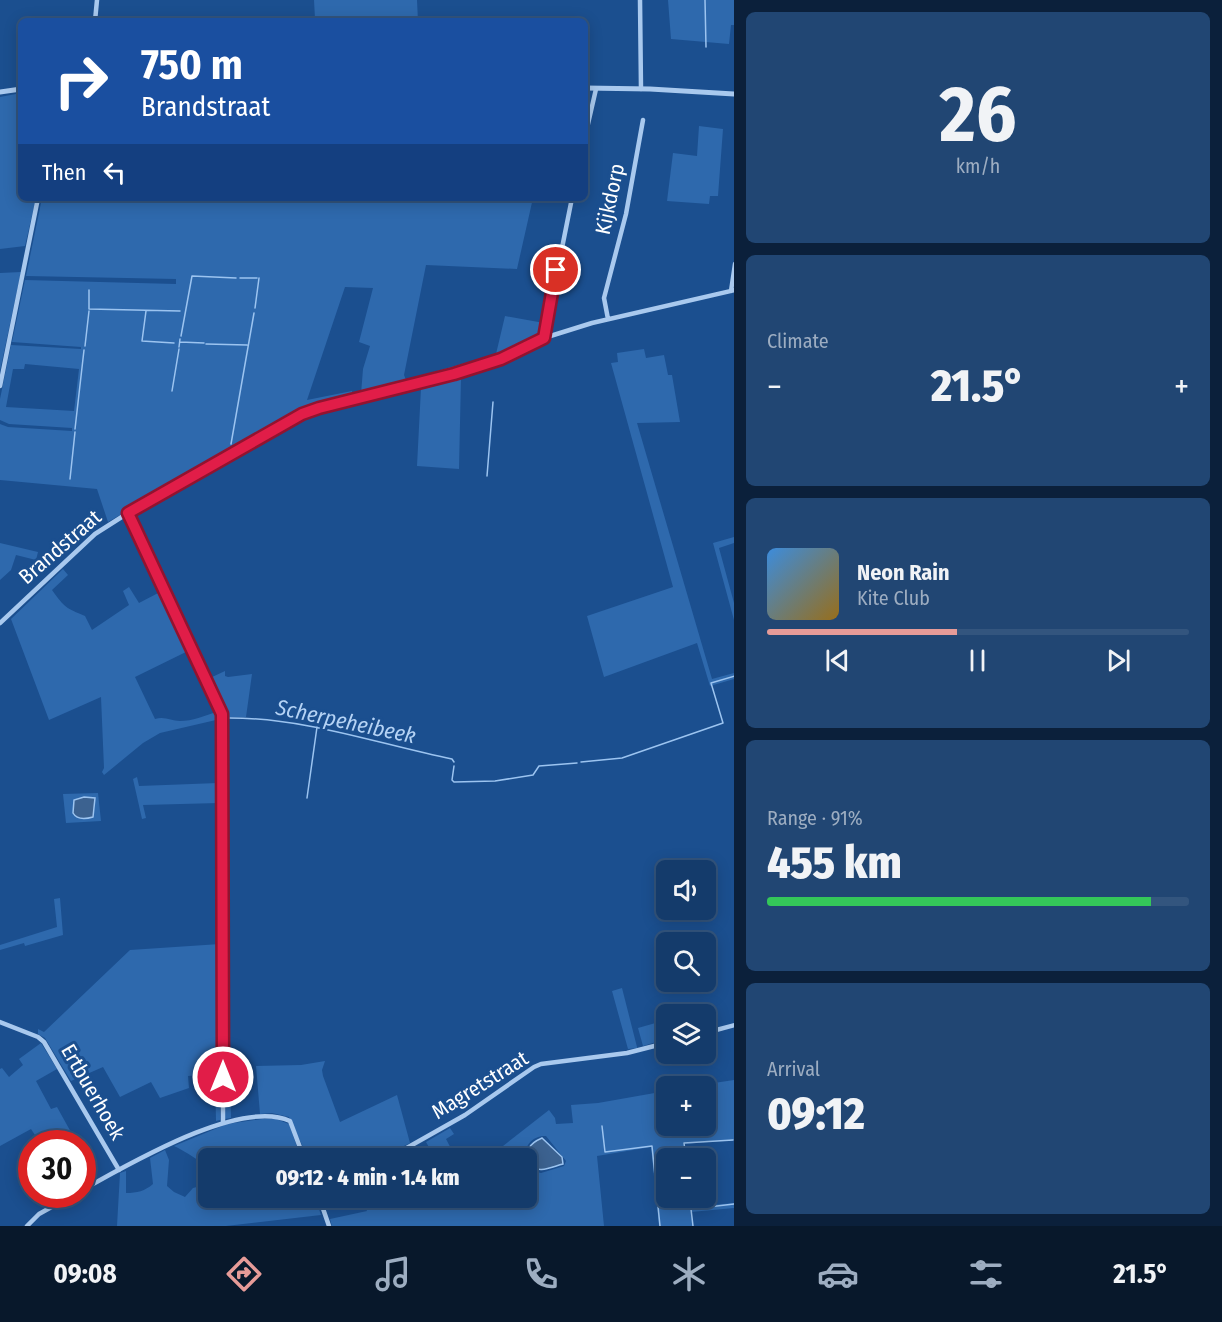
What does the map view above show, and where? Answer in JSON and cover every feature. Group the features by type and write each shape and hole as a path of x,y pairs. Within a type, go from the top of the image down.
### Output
{"street":[{"path":"95,18 97,0"},
{"path":"640,0 641,89"},
{"path":"588,88 734,94"},
{"path":"0,93 18,89"},
{"path":"588,124 596,89"},
{"name":"Kijkdorp","path":"608,319 604,298 626,214 643,120"},
{"path":"0,386 37,201"},
{"path":"544,338 571,201"},
{"name":"Brandstraat","path":"0,623 95,534 302,414 454,374 501,359 544,338 608,319 733,291"},
{"path":"128,513 222,714 223,1122"},
{"name":"Ertbuerhoek","path":"0,1022 38,1036 44,1042 118,1170"},
{"path":"716,1029 734,1024"},
{"name":"Magretstraat","path":"406,1148 465,1115 541,1064 627,1053 656,1046"},
{"path":"96,1182 195,1132 223,1122 271,1116 290,1121 300,1148"},
{"path":"27,1226 39,1214 50,1208"},
{"path":"323,1208 329,1226"}],"shaded area":[{"path":"314,0 417,0 418,18 315,18"},
{"path":"668,0 734,0 734,25 731,25 729,44 671,39"},
{"path":"18,94 18,201 35,201 25,246 0,249 0,97"},
{"path":"699,126 723,129 718,196 710,196 709,204 667,201 673,153 697,156"},
{"path":"41,201 532,201 517,269 426,265 404,375 406,380 496,354 505,316 544,323 540,335 504,355 446,374 361,394 363,369 370,346 359,342 373,288 345,287 307,400 352,391 353,397 298,411 108,522 97,489 0,480 0,424 8,427 72,431 72,428 9,424 0,420 0,399 11,345 81,349 81,347 12,342 25,280 176,284 176,279 26,276","holes":["25,364 79,369 74,411 6,407 13,369 24,369"]},
{"path":"21,272 0,371 0,273"},
{"path":"644,349 646,358 664,355 668,375 672,375 680,422 637,423 712,679 734,673 734,679 710,686 697,643 604,677 587,616 673,587 611,363 618,362 617,353"},
{"path":"461,377 459,469 417,466 421,388"},
{"path":"734,537 734,543 719,548 734,603 734,620 713,543"},
{"path":"0,543 38,552 36,560 16,555 11,570 0,580"},
{"path":"63,569 68,575 52,590 66,607 85,616 92,630 129,605 123,591 129,587 139,603 162,591 190,650 135,677 155,719 185,721 216,712 221,720 221,909 219,803 143,805 146,818 142,819 133,779 137,777 139,786 218,783 216,720 160,733 143,743 104,775 102,772 104,768 101,697 49,720 11,619"},
{"path":"225,671 225,676 228,677 252,674 246,717 227,717 210,678"},
{"path":"98,793 101,821 66,823 63,794","holes":["84,797 95,798 94,812 87,819 77,817 74,800"]},
{"path":"84,797 95,798 93,817 79,818 73,813 74,800"},
{"path":"60,898 63,935 25,946 24,943 0,950 0,945 57,927 54,899"},
{"path":"220,944 220,1120 216,1121 215,1074 188,1076 189,1088 160,1098 151,1082 120,1097 103,1067 71,1081 45,1038 38,1034 38,1029 44,1032 130,950"},
{"path":"622,988 637,1048 628,1049 612,991"},
{"path":"656,1023 656,1042 643,1046 638,1028"},
{"path":"41,1043 57,1069 36,1081 51,1109 57,1107 70,1130 18,1130 18,1136 0,1146 0,1069 2,1068 9,1077 23,1065 19,1059"},
{"path":"225,1054 229,1055 229,1063 236,1064 237,1076 230,1077 231,1118 225,1119"},
{"path":"325,1061 323,1076 340,1122 397,1095 410,1143 400,1148 303,1148 289,1117 272,1113 260,1114 256,1066 301,1065"},
{"path":"734,1080 734,1140 684,1144 684,1148 656,1148 656,1196 651,1147 597,1156 604,1226 332,1226 330,1219 367,1211 366,1208 537,1208 537,1172 541,1173 564,1166 566,1161 546,1136 533,1139 527,1148 500,1148 549,1110 556,1124 573,1123 571,1105 598,1103 656,1093 656,1136 716,1136 716,1083"},
{"path":"276,1119 289,1124 297,1148 198,1148 198,1161 174,1146 227,1124"},
{"path":"450,1128 454,1134 446,1139 451,1148 429,1148 426,1142"},
{"path":"542,1138 562,1157 563,1164 537,1169 537,1148 529,1148"},
{"path":"165,1150 169,1160 167,1186 185,1197 193,1188 198,1187 198,1208 319,1208 321,1215 226,1226 117,1226 120,1173 126,1171 126,1193 147,1188 153,1184 150,1158"},
{"path":"734,1203 734,1208 691,1212 693,1226 659,1226 657,1208 716,1208 716,1205"}],"waterway":[{"path":"705,0 706,47"},
{"path":"181,336 192,276 236,278"},
{"path":"240,278 257,278"},
{"path":"255,308 259,278"},
{"path":"89,290 89,309 180,311"},
{"path":"85,346 89,311"},
{"path":"146,311 142,341 174,343"},
{"path":"231,444 254,313"},
{"path":"179,347 180,339"},
{"path":"180,342 204,343"},
{"path":"206,344 247,345"},
{"path":"172,391 179,349"},
{"path":"75,429 84,350"},
{"path":"487,476 493,402"},
{"path":"70,479 75,432"},
{"name":"Scherpeheibeek","path":"581,762 622,758 723,723 711,683 734,676"},
{"name":"Scherpeheibeek","path":"230,718 258,719 314,727 452,759 454,762"},
{"name":"Scherpeheibeek","path":"218,719 220,769"},
{"path":"307,798 317,727"},
{"name":"Scherpeheibeek","path":"454,766 452,780 454,782 495,781 533,775 539,766 577,763"},
{"path":"602,1126 605,1152 652,1146 660,1226"},
{"path":"685,1148 684,1143 733,1140"},
{"path":"716,1206 734,1204"},
{"path":"691,1208 700,1208"},
{"path":"691,1209 693,1226"}],"route":[{"path":"223,1077 222,714 128,513 302,414 454,374 501,359 544,338 556,270"}]}
